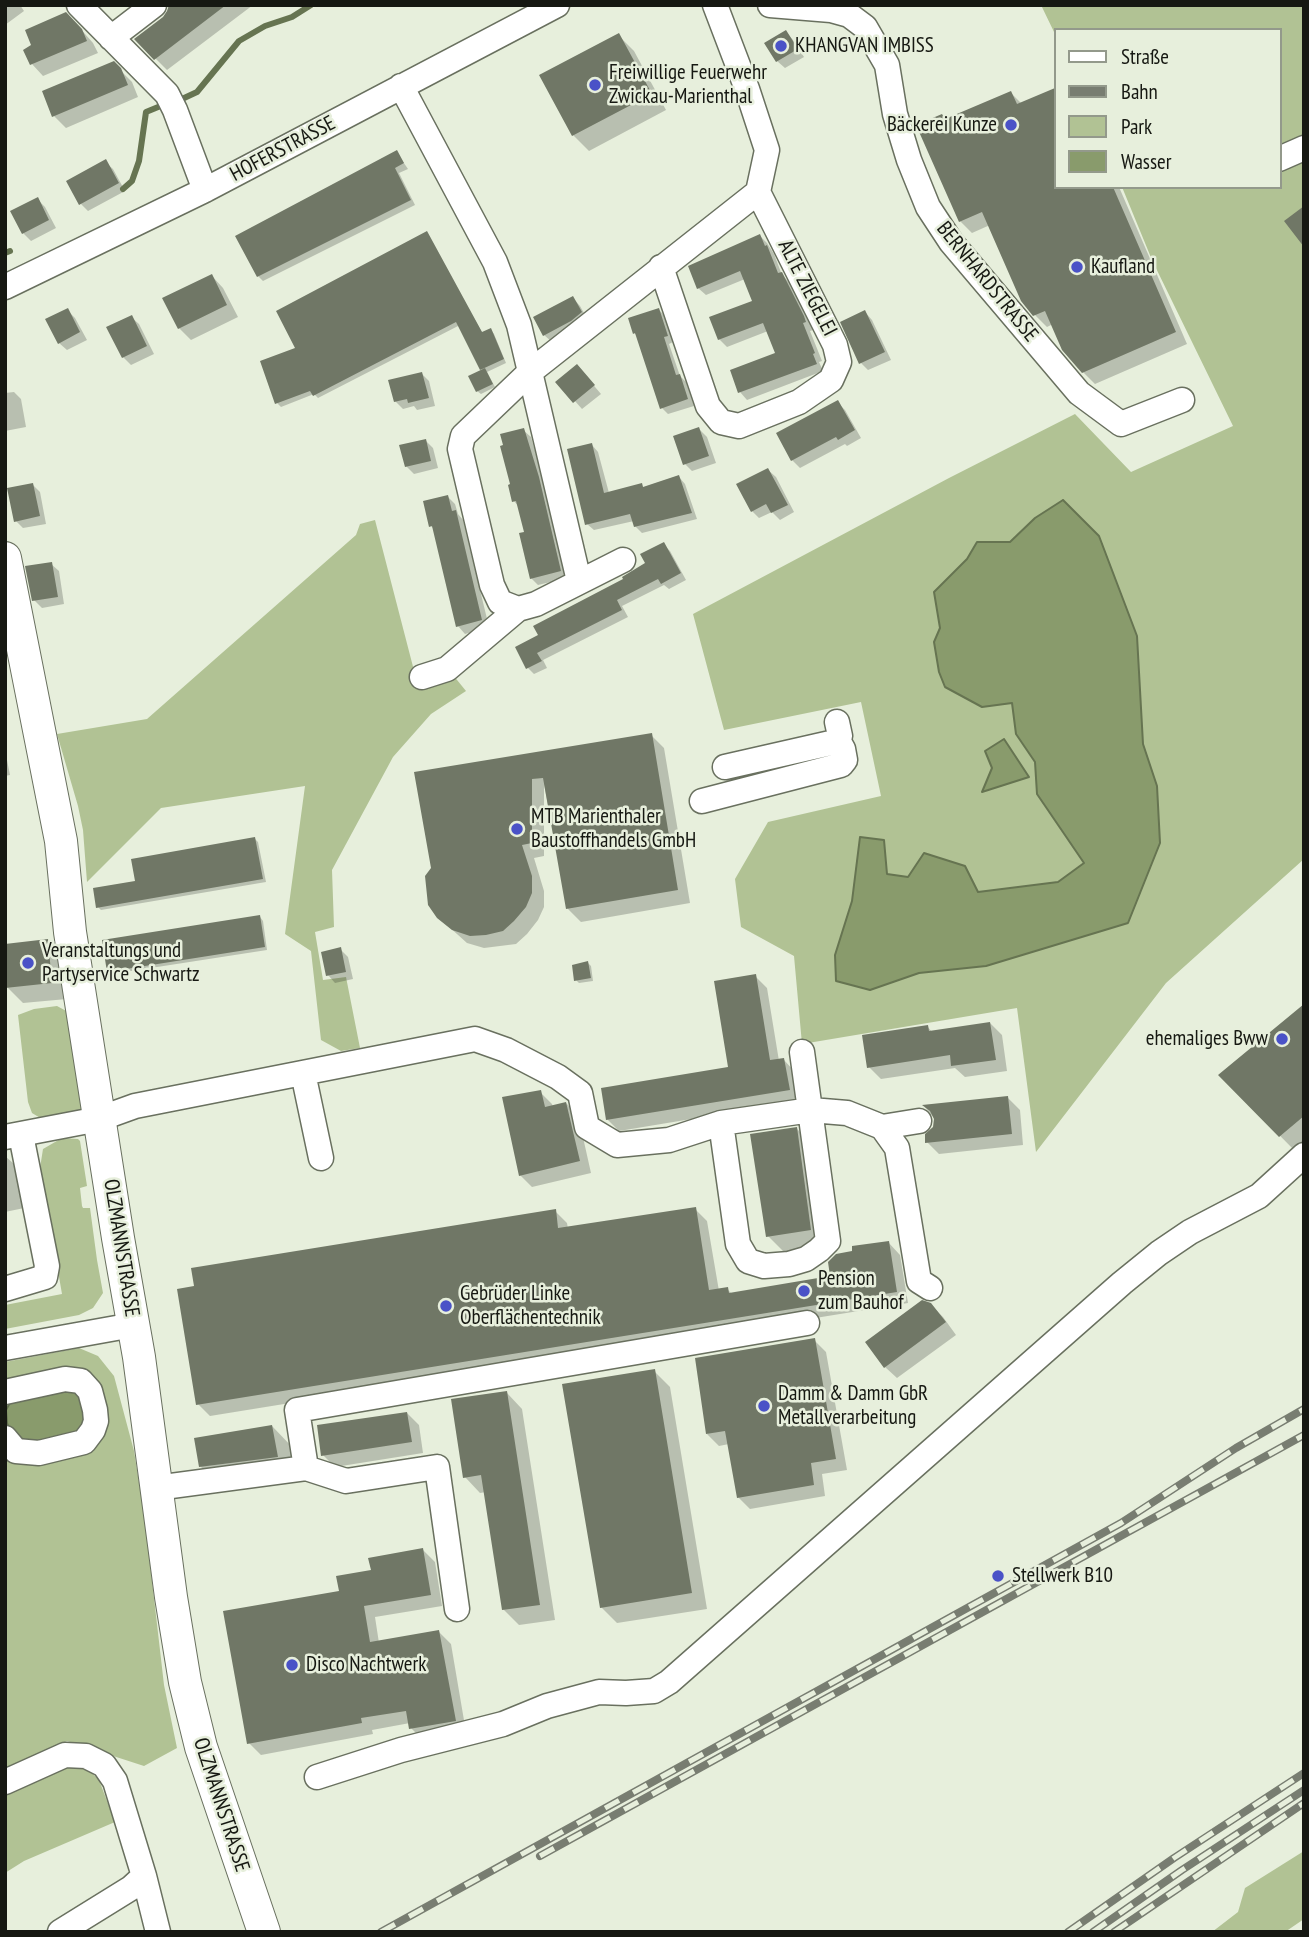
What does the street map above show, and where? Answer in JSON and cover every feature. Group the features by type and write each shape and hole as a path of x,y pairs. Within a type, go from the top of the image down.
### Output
{"main road":[{"name":"OLZMANNSTRASSE","path":"5,558 59,830 70,932 133,1325 171,1597 191,1711 201,1748 264,1932"}],"street":[{"path":"79,5 171,102 205,190"},
{"path":"111,38 154,5"},
{"name":"HOFERSTRASSE","path":"5,286 205,190 557,5"},
{"path":"518,609 500,602 492,585 460,449 463,436 530,372 758,192 768,150 715,5"},
{"name":"BERNHARDSTRASSE","path":"770,5 831,10 849,15 864,27 887,65 899,126 928,207 951,242 1079,393 1121,424 1182,400"},
{"path":"401,86 495,262 519,325 579,581"},
{"path":"1281,158 1304,148"},
{"name":"ALTE ZIEGELEI","path":"662,267 708,406 721,422 739,426 799,402 831,380 839,362 835,345 758,192"},
{"path":"422,677 447,668 518,609 536,604 622,560"},
{"path":"702,801 841,765 845,760 844,749 837,731 723,757 728,794"},
{"path":"5,1289 45,1277 47,1266 13,1136 99,1119 135,1106 475,1039 506,1050 558,1077 580,1093 587,1127 618,1145 669,1140 721,1123 811,1110 847,1113 882,1127 919,1121"},
{"path":"721,1123 738,1244 748,1261 764,1266 789,1264 806,1259 819,1250 828,1241 802,1052"},
{"path":"303,1073 321,1158"},
{"path":"882,1127 897,1148 919,1281 930,1288"},
{"path":"317,1777 401,1750 502,1724 547,1706 599,1692 654,1691 669,1682 1122,1283 1190,1232 1259,1196 1304,1155"},
{"path":"306,1468 297,1410 807,1323"},
{"path":"5,1348 133,1325"},
{"path":"5,1392 65,1379 81,1381 90,1391 96,1421 84,1442 39,1453 16,1451 5,1438"},
{"path":"156,1488 306,1468 346,1481 437,1467 457,1609"},
{"path":"5,1782 65,1755 86,1756 104,1765 115,1781 158,1932"},
{"path":"60,1932 131,1888 144,1876"}],"green space":[{"path":"1041,5 1304,5 1304,859 1166,983 1036,1152 1017,1008 802,1044 794,956 741,927 735,879 768,822 881,796 861,702 724,730 693,614 1075,414 1131,472 1233,426 1152,260 1123,189 1281,189 1281,28 1054,28 1054,32","holes":["1035,518 1137,636 1143,744 1157,786 1128,922 986,966 919,973 870,990 835,955 852,901 860,837 884,840 887,874 977,893 1058,882 1084,863 1037,794 1035,761 1016,734 1012,703 934,642 940,628 934,592 967,559 977,542 1010,542"]},
{"path":"375,520 418,686 453,675 466,691 431,714 393,757 332,870 334,927 315,932 323,980 346,977 360,1048 341,1051 321,1040 311,951 285,934 305,786 161,808 87,882 83,830 57,734 147,719 356,535 360,524"},
{"path":"57,1006 70,1013 83,1109 74,1116 42,1119 32,1113 28,1102 18,1015 34,1009"},
{"path":"62,1138 80,1141 87,1186 80,1188 82,1206 90,1208 103,1293 93,1308 79,1315 5,1329 5,1305 62,1294 40,1168 43,1149"},
{"path":"79,1348 98,1356 114,1376 134,1451 145,1520 164,1685 177,1748 144,1766 67,1741 5,1770 5,1362"},
{"path":"63,1764 86,1767 99,1780 115,1822 24,1861 5,1873 5,1792"},
{"path":"1304,1851 1304,1919 1285,1932 1212,1932 1238,1912 1245,1888"}],"water":[{"path":"1063,500 1099,536 1137,636 1143,744 1157,786 1160,843 1128,923 986,966 919,973 870,990 836,981 835,955 852,901 860,837 884,840 887,874 908,877 924,853 965,866 978,892 1058,882 1084,863 1037,794 1035,762 1016,734 1012,703 982,707 945,687 939,672 934,642 940,628 934,592 967,559 977,542 1010,542 1035,518"},
{"path":"1004,739 1029,777 982,792 992,768 985,751"},
{"path":"76,1386 89,1427 38,1446 11,1434 6,1410 12,1399"}],"building":[{"path":"169,5 226,5 154,60 134,39 163,17"},
{"path":"66,12 82,29 87,41 30,65 23,50 31,45 25,30"},
{"name":"KHANGVAN IMBISS","path":"786,30 798,49 776,62 764,43"},
{"name":"Freiwillige Feuerwehr Zwickau-Marienthal","path":"619,33 652,94 572,136 539,75"},
{"path":"114,61 121,68 128,85 52,117 42,91"},
{"name":"Kaufland","path":"1054,88 1054,189 1114,189 1176,332 1082,373 1062,350 1045,311 1033,316 1021,301 982,212 959,222 916,125 942,114 945,119 1011,91 1017,104"},
{"path":"397,150 404,163 395,168 411,200 257,277 235,236"},
{"path":"106,159 119,183 79,205 66,181"},
{"path":"38,197 49,220 22,234 10,211"},
{"path":"1304,206 1304,247 1284,221"},
{"path":"427,231 482,332 491,328 504,359 480,370 456,322 313,396 310,391 275,404 260,361 295,348 276,311"},
{"path":"760,234 778,273 782,272 804,316 806,322 803,323 817,364 738,393 730,370 775,353 763,323 718,340 709,317 752,301 740,271 697,289 688,266"},
{"path":"212,274 227,305 178,329 162,298"},
{"path":"573,296 582,312 543,336 533,317"},
{"path":"68,308 80,332 58,344 45,319"},
{"path":"659,308 668,336 664,337 676,375 680,374 688,399 660,409 628,318"},
{"path":"865,310 885,352 859,364 840,322"},
{"path":"132,315 147,346 122,358 106,327"},
{"path":"577,364 595,385 573,403 555,382"},
{"path":"485,368 493,384 476,392 468,376"},
{"path":"422,372 429,398 408,403 407,399 394,402 388,380"},
{"path":"838,400 855,430 791,461 776,433"},
{"path":"699,427 709,456 683,465 673,436"},
{"path":"524,428 539,477 561,571 530,579 519,533 524,532 516,501 512,502 500,446 503,445 500,434"},
{"path":"426,439 431,461 405,467 399,445"},
{"path":"592,443 604,493 642,483 643,487 679,475 692,513 634,527 630,514 585,525 567,449"},
{"path":"768,468 788,505 771,513 766,504 751,512 736,484"},
{"path":"33,483 40,516 14,522 7,488"},
{"path":"448,495 452,511 456,510 482,620 456,627 432,526 429,527 423,501"},
{"path":"664,542 681,573 661,584 658,579 617,600 622,610 537,653 542,661 526,669 515,647 538,635 533,626 623,579 622,577 645,563 640,554"},
{"path":"52,562 58,597 32,601 25,566"},
{"name":"MTB Marienthaler Baustoffhandels GmbH","path":"652,733 678,890 566,909 543,778 532,779 532,843 522,845 532,876 532,893 526,907 503,931 486,935 470,936 452,930 437,918 428,905 425,876 431,868 414,772"},
{"path":"255,837 263,879 96,908 93,888 135,881 131,859"},
{"path":"260,915 265,947 107,972 102,940"},
{"name":"Veranstaltungs und Partyservice Schwartz","path":"48,939 52,983 5,988 5,944"},
{"path":"341,947 346,972 326,976 321,952"},
{"path":"588,961 591,978 574,981 572,965"},
{"path":"756,974 770,1060 784,1058 790,1090 606,1120 601,1088 728,1067 714,981"},
{"name":"ehemaliges Bww","path":"1304,1004 1304,1116 1279,1137 1218,1075"},
{"path":"990,1022 996,1060 951,1066 950,1055 867,1068 862,1035 928,1025 929,1031"},
{"path":"541,1090 545,1107 566,1102 580,1161 519,1176 502,1097"},
{"path":"1008,1096 1012,1134 925,1143 925,1134 933,1127 934,1119 930,1111 922,1105"},
{"path":"797,1127 811,1230 766,1237 750,1134"},
{"name":"Gebrüder Linke Oberflächentechnik","path":"696,1207 709,1290 728,1287 729,1293 830,1276 828,1262 836,1254 852,1251 852,1246 889,1241 897,1292 196,1405 177,1289 194,1286 191,1268 556,1209 558,1228"},
{"path":"922,1300 931,1303 946,1322 884,1368 865,1342"},
{"path":"815,1338 836,1459 811,1463 814,1485 737,1498 725,1431 706,1434 695,1358"},
{"path":"655,1369 692,1593 600,1608 562,1384"},
{"path":"507,1391 540,1605 502,1610 481,1475 463,1478 451,1399"},
{"path":"407,1412 412,1442 321,1456 317,1425"},
{"path":"272,1425 278,1457 199,1467 194,1438"},
{"path":"423,1548 431,1595 364,1606 370,1642 439,1630 456,1721 409,1729 406,1711 361,1718 362,1723 247,1744 223,1611 339,1591 336,1576 371,1570 368,1558"}],"waterway":[{"path":"182,99 197,92 239,41 265,26 292,17 311,5"},
{"path":"123,189 132,181 139,161 146,112 163,105"},
{"path":"5,253 10,251"}],"railway":[{"path":"381,1932 1121,1523 1236,1448 1304,1409"},
{"path":"540,1856 1304,1435"},
{"path":"1068,1932 1174,1858 1304,1773"},
{"path":"1093,1932 1304,1790"},
{"path":"1114,1932 1304,1803"}],"place":[{"name":"KHANGVAN IMBISS","path":"781,46"},
{"name":"Freiwillige Feuerwehr Zwickau-Marienthal","path":"595,85"},
{"name":"Bäckerei Kunze","path":"1011,125"},
{"name":"Kaufland","path":"1077,267"},
{"name":"MTB Marienthaler Baustoffhandels GmbH","path":"517,829"},
{"name":"Veranstaltungs und Partyservice Schwartz","path":"28,963"},
{"name":"ehemaliges Bww","path":"1282,1039"},
{"name":"Pension zum Bauhof","path":"804,1291"},
{"name":"Gebrüder Linke Oberflächentechnik","path":"446,1306"},
{"name":"Damm & Damm GbR Metallverarbeitung","path":"764,1406"},
{"name":"Stellwerk B10","path":"998,1576"},
{"name":"Disco Nachtwerk","path":"292,1665"}]}
